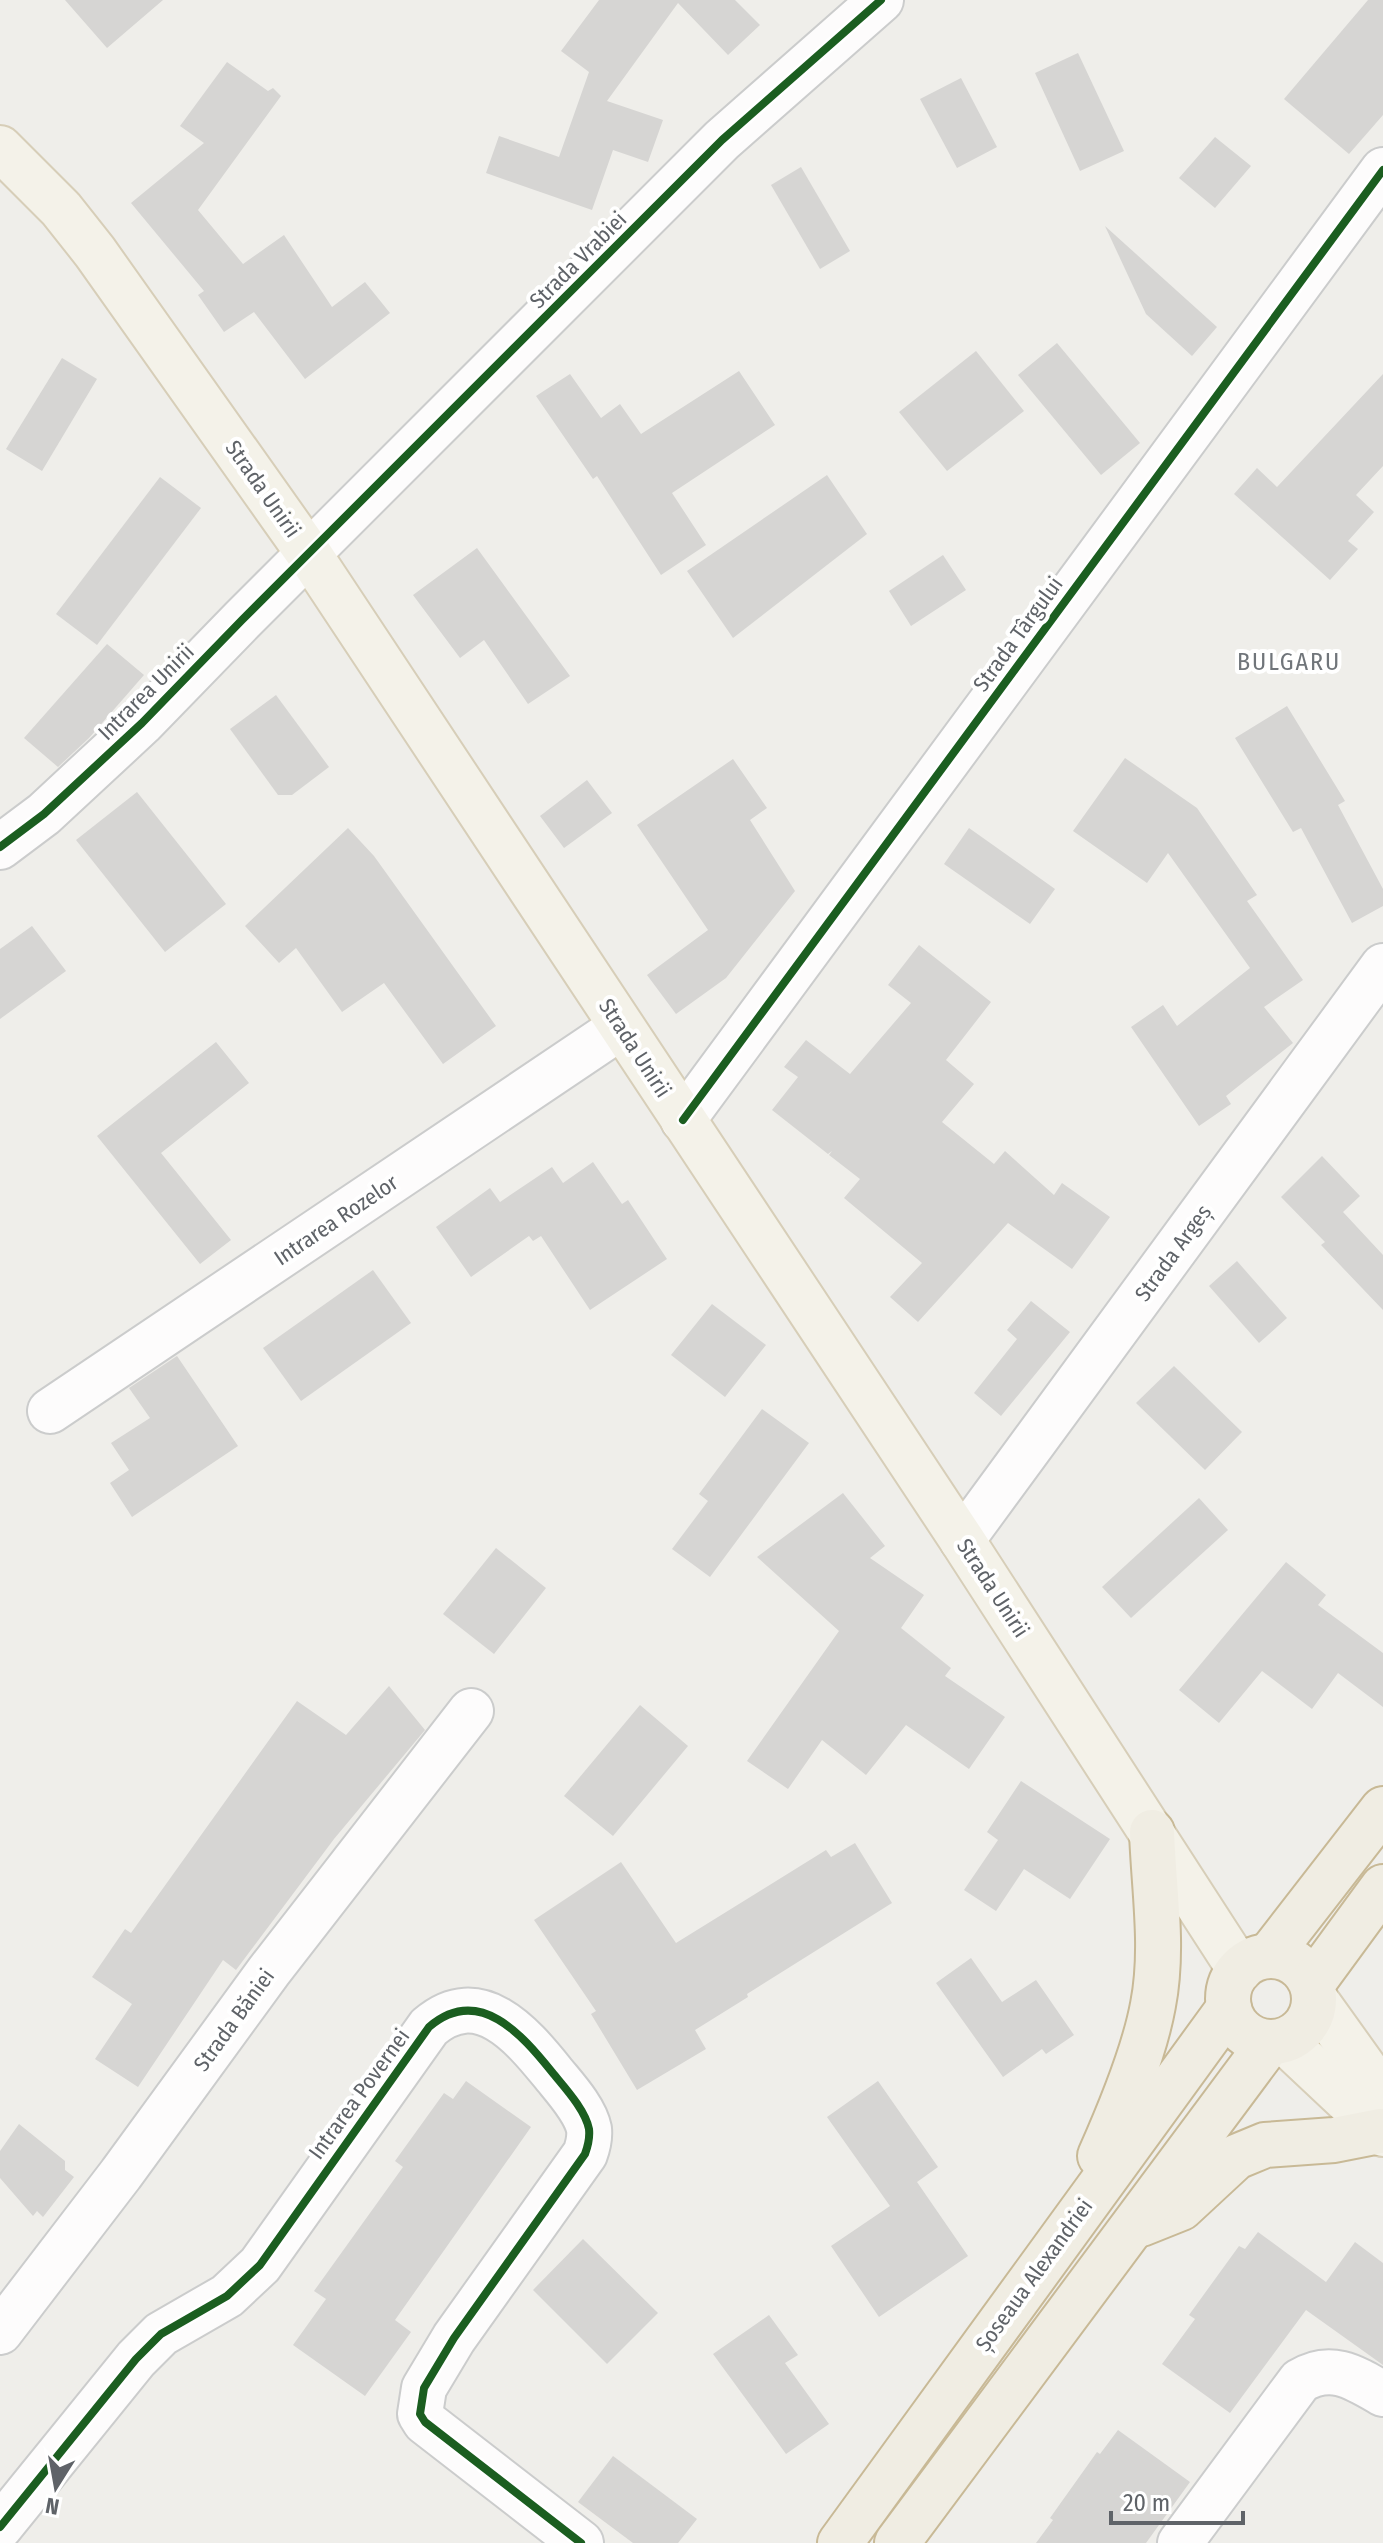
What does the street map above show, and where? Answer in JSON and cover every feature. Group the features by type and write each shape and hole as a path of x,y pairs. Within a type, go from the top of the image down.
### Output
{"highway":[{"name":"Șoseaua Alexandriei","path":"840,2543 1246,1978 1383,1809"},
{"path":"1063,2236 1120,2108 1153,2005 1158,1933 1152,1832"},
{"path":"1314,1992 1296,1963 1279,1956 1246,1978 1238,2028 1258,2042 1293,2038 1309,2022 1314,1992 1383,1887"},
{"path":"897,2543 1131,2228 1277,2042"},
{"path":"1131,2228 1181,2208 1236,2157 1265,2145 1334,2140 1382,2119"}],"main road":[{"name":"Strada Unirii","path":"0,148 61,209 95,252 309,554 962,1540 1246,1978"},
{"path":"1314,1992 1382,2119"},
{"path":"1277,2042 1382,2119"}],"street":[{"name":"Strada Vrabiei","path":"309,554 722,140 881,0"},
{"name":"Strada Târgului","path":"683,1120 1383,170"},
{"name":"Intrarea Unirii","path":"0,847 44,814 142,723 309,554"},
{"name":"Strada Argeș","path":"962,1540 1383,966"},
{"name":"Intrarea Rozelor","path":"50,1411 621,1027"},
{"name":"Strada Băniei","path":"0,2332 121,2174 269,1971 471,1711"},
{"name":"Intrarea Povernei","path":"0,2527 144,2350 161,2334 227,2296 260,2265 429,2027 449,2014 465,2012 494,2017 509,2024 521,2035 562,2084 586,2120 589,2143 585,2154 454,2338 424,2388 420,2414 447,2440 581,2543"},
{"path":"1180,2543 1300,2381 1319,2372 1341,2371 1383,2394"}],"building":[{"path":"65,0 163,0 107,48"},
{"path":"599,0 735,0 760,25 728,55 678,3 607,101 663,120 648,162 613,150 592,210 486,173 499,136 559,157 589,72 561,51"},
{"path":"1368,0 1383,0 1383,115 1349,154 1284,99"},
{"path":"1078,53 1124,151 1080,171 1035,73"},
{"path":"227,62 268,91 273,88 281,96 198,210 243,264 284,235 332,307 365,282 390,313 305,379 254,312 224,332 198,295 204,291 131,203 204,143 180,126"},
{"path":"961,78 997,147 957,168 920,99"},
{"path":"1215,137 1251,166 1215,208 1179,178"},
{"path":"801,167 850,251 820,269 771,185"},
{"path":"1105,226 1217,327 1192,356 1146,314"},
{"path":"1057,343 1140,443 1101,475 1018,375"},
{"path":"976,351 1024,411 947,471 899,412"},
{"path":"62,358 97,379 42,471 6,449"},
{"path":"739,371 775,425 672,493 706,545 661,575 597,476 593,479 536,396 570,374 601,418 620,404 641,434"},
{"path":"1383,374 1383,466 1356,495 1374,512 1348,541 1358,549 1330,580 1234,494 1257,468 1277,487"},
{"path":"827,475 867,534 733,638 687,571"},
{"path":"160,477 201,508 97,645 56,614"},
{"path":"477,548 570,676 528,704 484,640 460,658 413,595"},
{"path":"943,555 966,590 911,626 889,591"},
{"path":"107,644 144,675 89,738 58,767 24,738"},
{"path":"276,695 329,767 292,795 278,795 230,729"},
{"path":"1287,706 1345,801 1338,805 1383,889 1383,906 1352,923 1301,828 1293,832 1235,738"},
{"path":"1125,758 1197,808 1257,895 1247,901 1303,980 1264,1007 1293,1043 1226,1096 1231,1104 1199,1126 1131,1027 1163,1005 1177,1026 1250,968 1168,853 1147,883 1073,831"},
{"path":"733,759 767,808 750,820 795,891 726,978 676,1014 647,975 708,930 637,825"},
{"path":"587,780 612,813 564,848 540,816"},
{"path":"137,792 226,904 165,952 76,840"},
{"path":"348,828 374,856 496,1026 443,1064 384,983 342,1012 296,948 279,963 245,926"},
{"path":"969,828 1055,889 1030,924 944,864"},
{"path":"32,926 66,971 0,1019 0,949"},
{"path":"919,945 991,1002 946,1060 974,1084 942,1122 994,1164 1005,1151 1054,1195 1062,1183 1110,1217 1072,1269 1008,1223 918,1322 890,1297 922,1263 844,1198 860,1179 829,1155 832,1151 828,1154 772,1110 798,1077 784,1067 806,1040 850,1074 911,1003 888,985"},
{"path":"216,1042 249,1083 161,1153 231,1240 200,1264 97,1136"},
{"path":"1322,1156 1360,1196 1343,1212 1383,1255 1383,1310 1321,1245 1325,1242 1281,1197"},
{"path":"593,1162 622,1204 628,1200 667,1259 590,1310 541,1236 533,1241 529,1236 471,1277 436,1227 490,1188 500,1202 552,1167 563,1183"},
{"path":"1237,1261 1287,1318 1259,1343 1209,1286"},
{"path":"373,1270 411,1323 301,1401 263,1348"},
{"path":"1031,1301 1070,1332 1001,1416 974,1393 1017,1339 1007,1330"},
{"path":"712,1304 766,1345 725,1397 671,1355"},
{"path":"177,1356 238,1446 132,1517 110,1483 129,1470 111,1443 150,1418 129,1388"},
{"path":"1174,1366 1242,1432 1205,1470 1136,1403"},
{"path":"762,1409 809,1443 710,1577 672,1549 708,1501 699,1494"},
{"path":"843,1493 885,1546 870,1558 924,1595 901,1628 951,1668 945,1676 1005,1717 969,1769 906,1725 866,1775 822,1740 788,1789 747,1761 839,1631 757,1557"},
{"path":"1199,1498 1228,1530 1131,1618 1102,1587"},
{"path":"496,1548 546,1588 494,1654 443,1614"},
{"path":"1286,1562 1326,1595 1318,1605 1383,1653 1383,1707 1338,1673 1312,1709 1262,1671 1219,1723 1179,1690"},
{"path":"389,1686 425,1730 334,1839 236,1970 223,1960 138,2087 95,2059 132,2004 92,1977 125,1929 131,1933 297,1701 346,1735"},
{"path":"640,1705 688,1746 613,1836 564,1796"},
{"path":"1021,1781 1110,1839 1070,1899 1024,1869 996,1911 964,1890 998,1840 987,1832"},
{"path":"855,1843 892,1903 695,2030 706,2049 637,2090 591,2014 596,2011 534,1920 621,1862 676,1943 826,1850 831,1857"},
{"path":"971,1958 1002,2002 1036,1980 1074,2035 1046,2054 1042,2049 1003,2077 936,1983"},
{"path":"466,2081 531,2127 395,2320 411,2332 365,2396 293,2345 326,2299 314,2291 403,2167 395,2161 444,2093 453,2099"},
{"path":"878,2081 938,2167 917,2182 968,2256 879,2317 831,2246 890,2206 827,2117"},
{"path":"19,2124 65,2161 65,2170 74,2177 43,2217 37,2211 33,2216 0,2178 0,2151"},
{"path":"1258,2232 1326,2282 1355,2242 1383,2263 1383,2365 1306,2310 1230,2413 1162,2364 1195,2319 1189,2315 1239,2246 1245,2249"},
{"path":"583,2239 658,2313 607,2364 533,2290"},
{"path":"769,2315 798,2355 785,2363 829,2424 786,2454 713,2354"},
{"path":"1118,2430 1190,2482 1146,2543 1036,2543 1097,2452 1100,2454"},
{"path":"613,2456 697,2519 678,2543 633,2543 578,2502"}],"cycle path":[{"path":"0,847 44,814 142,723 722,140 881,0"},
{"path":"683,1120 1383,170"},
{"path":"0,2527 136,2359 161,2334 227,2296 260,2265 429,2027 447,2015 465,2011 482,2013 498,2020 527,2043 579,2106 587,2121 589,2139 585,2154 454,2338 424,2388 420,2414 425,2422 581,2543"}],"district":[{"name":"BULGARU","path":"1289,662"}]}
